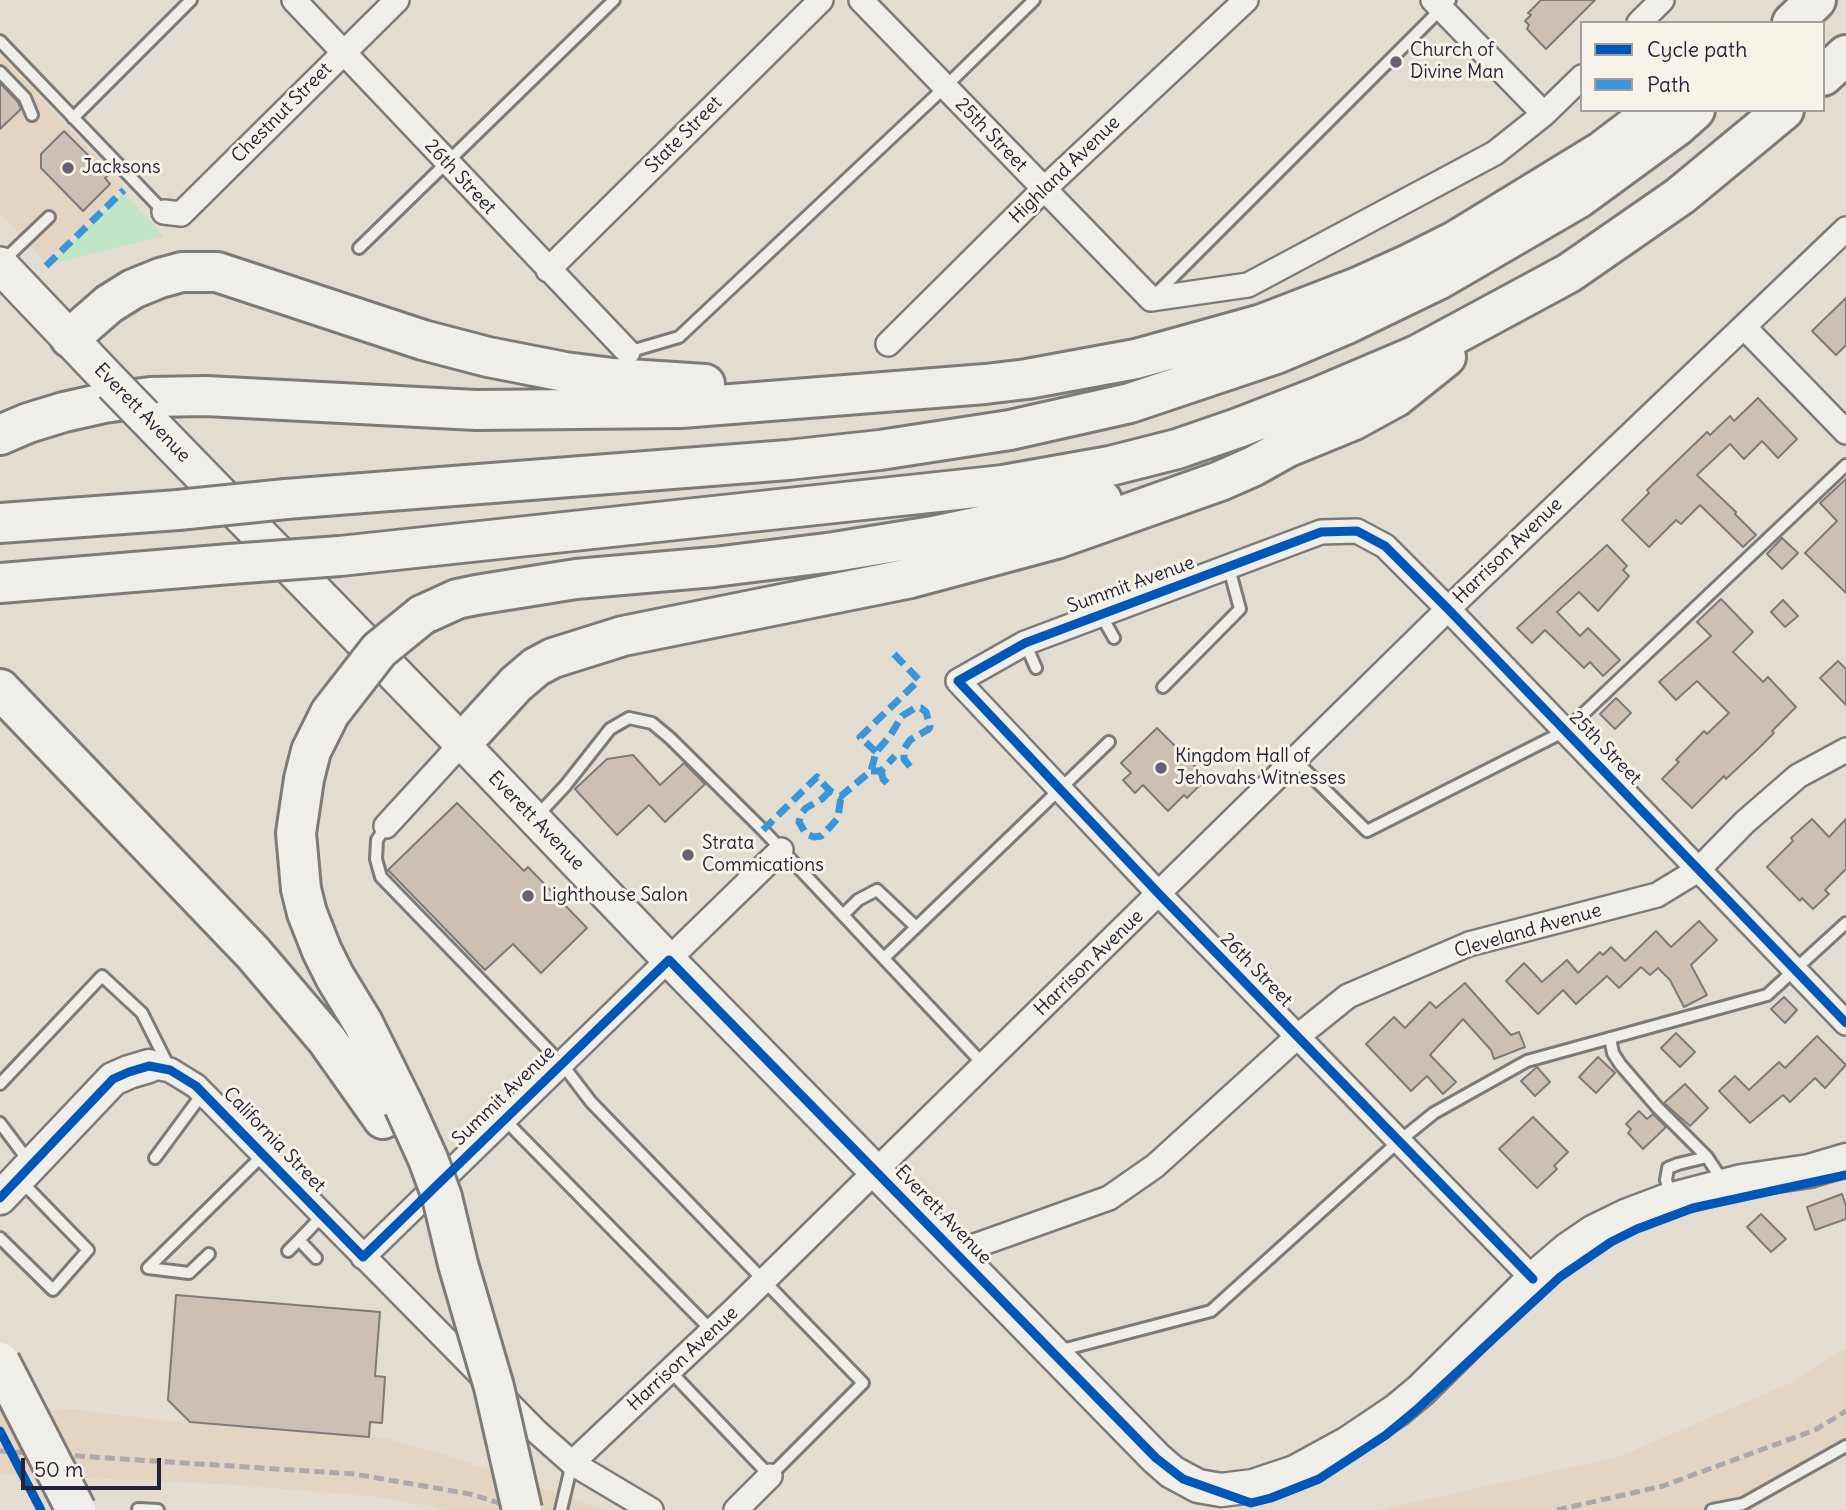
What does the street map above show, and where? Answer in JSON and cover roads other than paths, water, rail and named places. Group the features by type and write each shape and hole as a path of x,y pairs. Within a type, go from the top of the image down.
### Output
{"highway":[{"path":"1794,21 1816,0"},
{"path":"1825,74 1846,55"},
{"path":"0,435 64,412 150,397 206,396 476,410 681,408 1027,379 1136,359 1193,345 1302,310 1455,241 1602,151 1653,112"},
{"path":"6,523 788,460 880,450 999,432 1130,402 1201,381 1276,354 1348,324 1438,280 1579,198 1693,112"},
{"path":"0,583 340,556 1003,485 1110,466 1213,437 1417,355 1569,273 1628,234 1732,155 1782,112"},
{"path":"70,338 109,304 134,289 182,272 218,272 423,340 552,370 669,383 907,391"},
{"path":"462,743 516,684 553,657 623,636 911,578 1056,539 1220,481 1286,448 1352,421 1396,397 1497,312"},
{"path":"522,1510 494,1387 458,1264 419,1182 363,1023 322,951 301,890 296,833 303,779 311,751 330,713 379,650 422,615 457,599 576,579 739,564 933,536 1079,506 1286,448"},
{"path":"0,689 253,953 348,1067 393,1112"},
{"path":"0,710 91,784"},
{"path":"0,1362 76,1510"}],"main road":[{"name":"Everett Avenue","path":"0,265 669,960 1172,1472 1198,1486 1221,1490 1253,1486 1295,1472 1348,1443 1421,1390 1533,1279"},
{"path":"17,1180 113,1079 129,1072 160,1068"},
{"path":"1533,1279 1593,1232 1628,1215 1672,1199 1809,1171 1846,1160"}],"street":[{"name":"26th Street","path":"294,0 628,352"},
{"name":"Chestnut Street","path":"163,212 181,214 397,0"},
{"name":"State Street","path":"548,270 821,0"},
{"name":"25th Street","path":"861,0 1151,299"},
{"name":"Highland Avenue","path":"888,344 1044,189 1246,0"},
{"path":"1641,21 1662,0"},
{"path":"1442,3 1544,114"},
{"path":"1151,299 1248,285 1495,153 1544,114 1580,79"},
{"name":"Harrison Avenue","path":"572,1463 876,1172 1448,609 1846,229"},
{"path":"1744,327 1846,432"},
{"name":"25th Street","path":"1321,532 1357,531 1385,546 1846,1023"},
{"name":"Summit Avenue","path":"958,681 1025,643 1321,532"},
{"name":"26th Street","path":"958,681 1159,894 1533,1279"},
{"path":"386,826 462,743"},
{"name":"Cleveland Avenue","path":"955,1253 1109,1198 1156,1166 1297,1037 1348,996 1469,944 1657,895 1698,870 1745,822 1798,776 1846,750"},
{"name":"Summit Avenue","path":"363,1256 781,849"},
{"name":"California Street","path":"160,1068 196,1086 537,1432 572,1463 651,1510"},
{"path":"736,1510 770,1476"}],"lane":[{"path":"73,118 191,0"},
{"path":"359,248 614,0"},
{"path":"628,352 679,337 1034,0"},
{"path":"1151,299 1442,3"},
{"path":"0,41 163,212"},
{"path":"0,72 25,98 32,115"},
{"path":"0,265 48,217"},
{"path":"1295,760 1367,831 1565,731 1846,465"},
{"path":"1163,687 1240,609 1229,568"},
{"path":"1101,615 1114,638"},
{"path":"1025,643 1037,668"},
{"path":"535,819 610,729 629,718 652,723 781,849 985,1065"},
{"path":"884,958 1109,742"},
{"path":"386,826 377,840 376,850 381,877 562,1064 591,1102 863,1383 770,1476 670,1371"},
{"path":"843,915 858,900 877,890 916,928"},
{"path":"1052,1352 1211,1311 1434,1112 1527,1061 1767,995 1846,923"},
{"path":"0,1084 102,976 142,1013 160,1068"},
{"path":"1610,1038 1613,1053 1620,1064 1657,1107 1707,1157 1726,1186"},
{"path":"155,1158 203,1093"},
{"path":"505,1119 712,1331"},
{"path":"0,1124 17,1180 88,1250 53,1290 0,1238"},
{"path":"209,1254 189,1273 148,1268 264,1155"},
{"path":"1672,1199 1666,1180 1668,1168 1707,1157"},
{"path":"288,1251 323,1215"},
{"path":"299,1240 316,1258"},
{"path":"1712,1510 1743,1504 1846,1446"},
{"path":"561,1510 572,1463"},
{"path":"138,1509 158,1510"}],"railway":[{"path":"1557,1510 1663,1486 1815,1430 1846,1411"},
{"path":"0,1451 354,1474 470,1494 522,1510"}],"place":[{"name":"Church of Divine Man","path":"1396,62"},
{"name":"Jacksons","path":"68,168"},
{"name":"Kingdom Hall of Jehovahs Witnesses","path":"1161,768"},
{"name":"Strata Commications","path":"688,855"},
{"name":"Lighthouse Salon","path":"528,896"}]}
